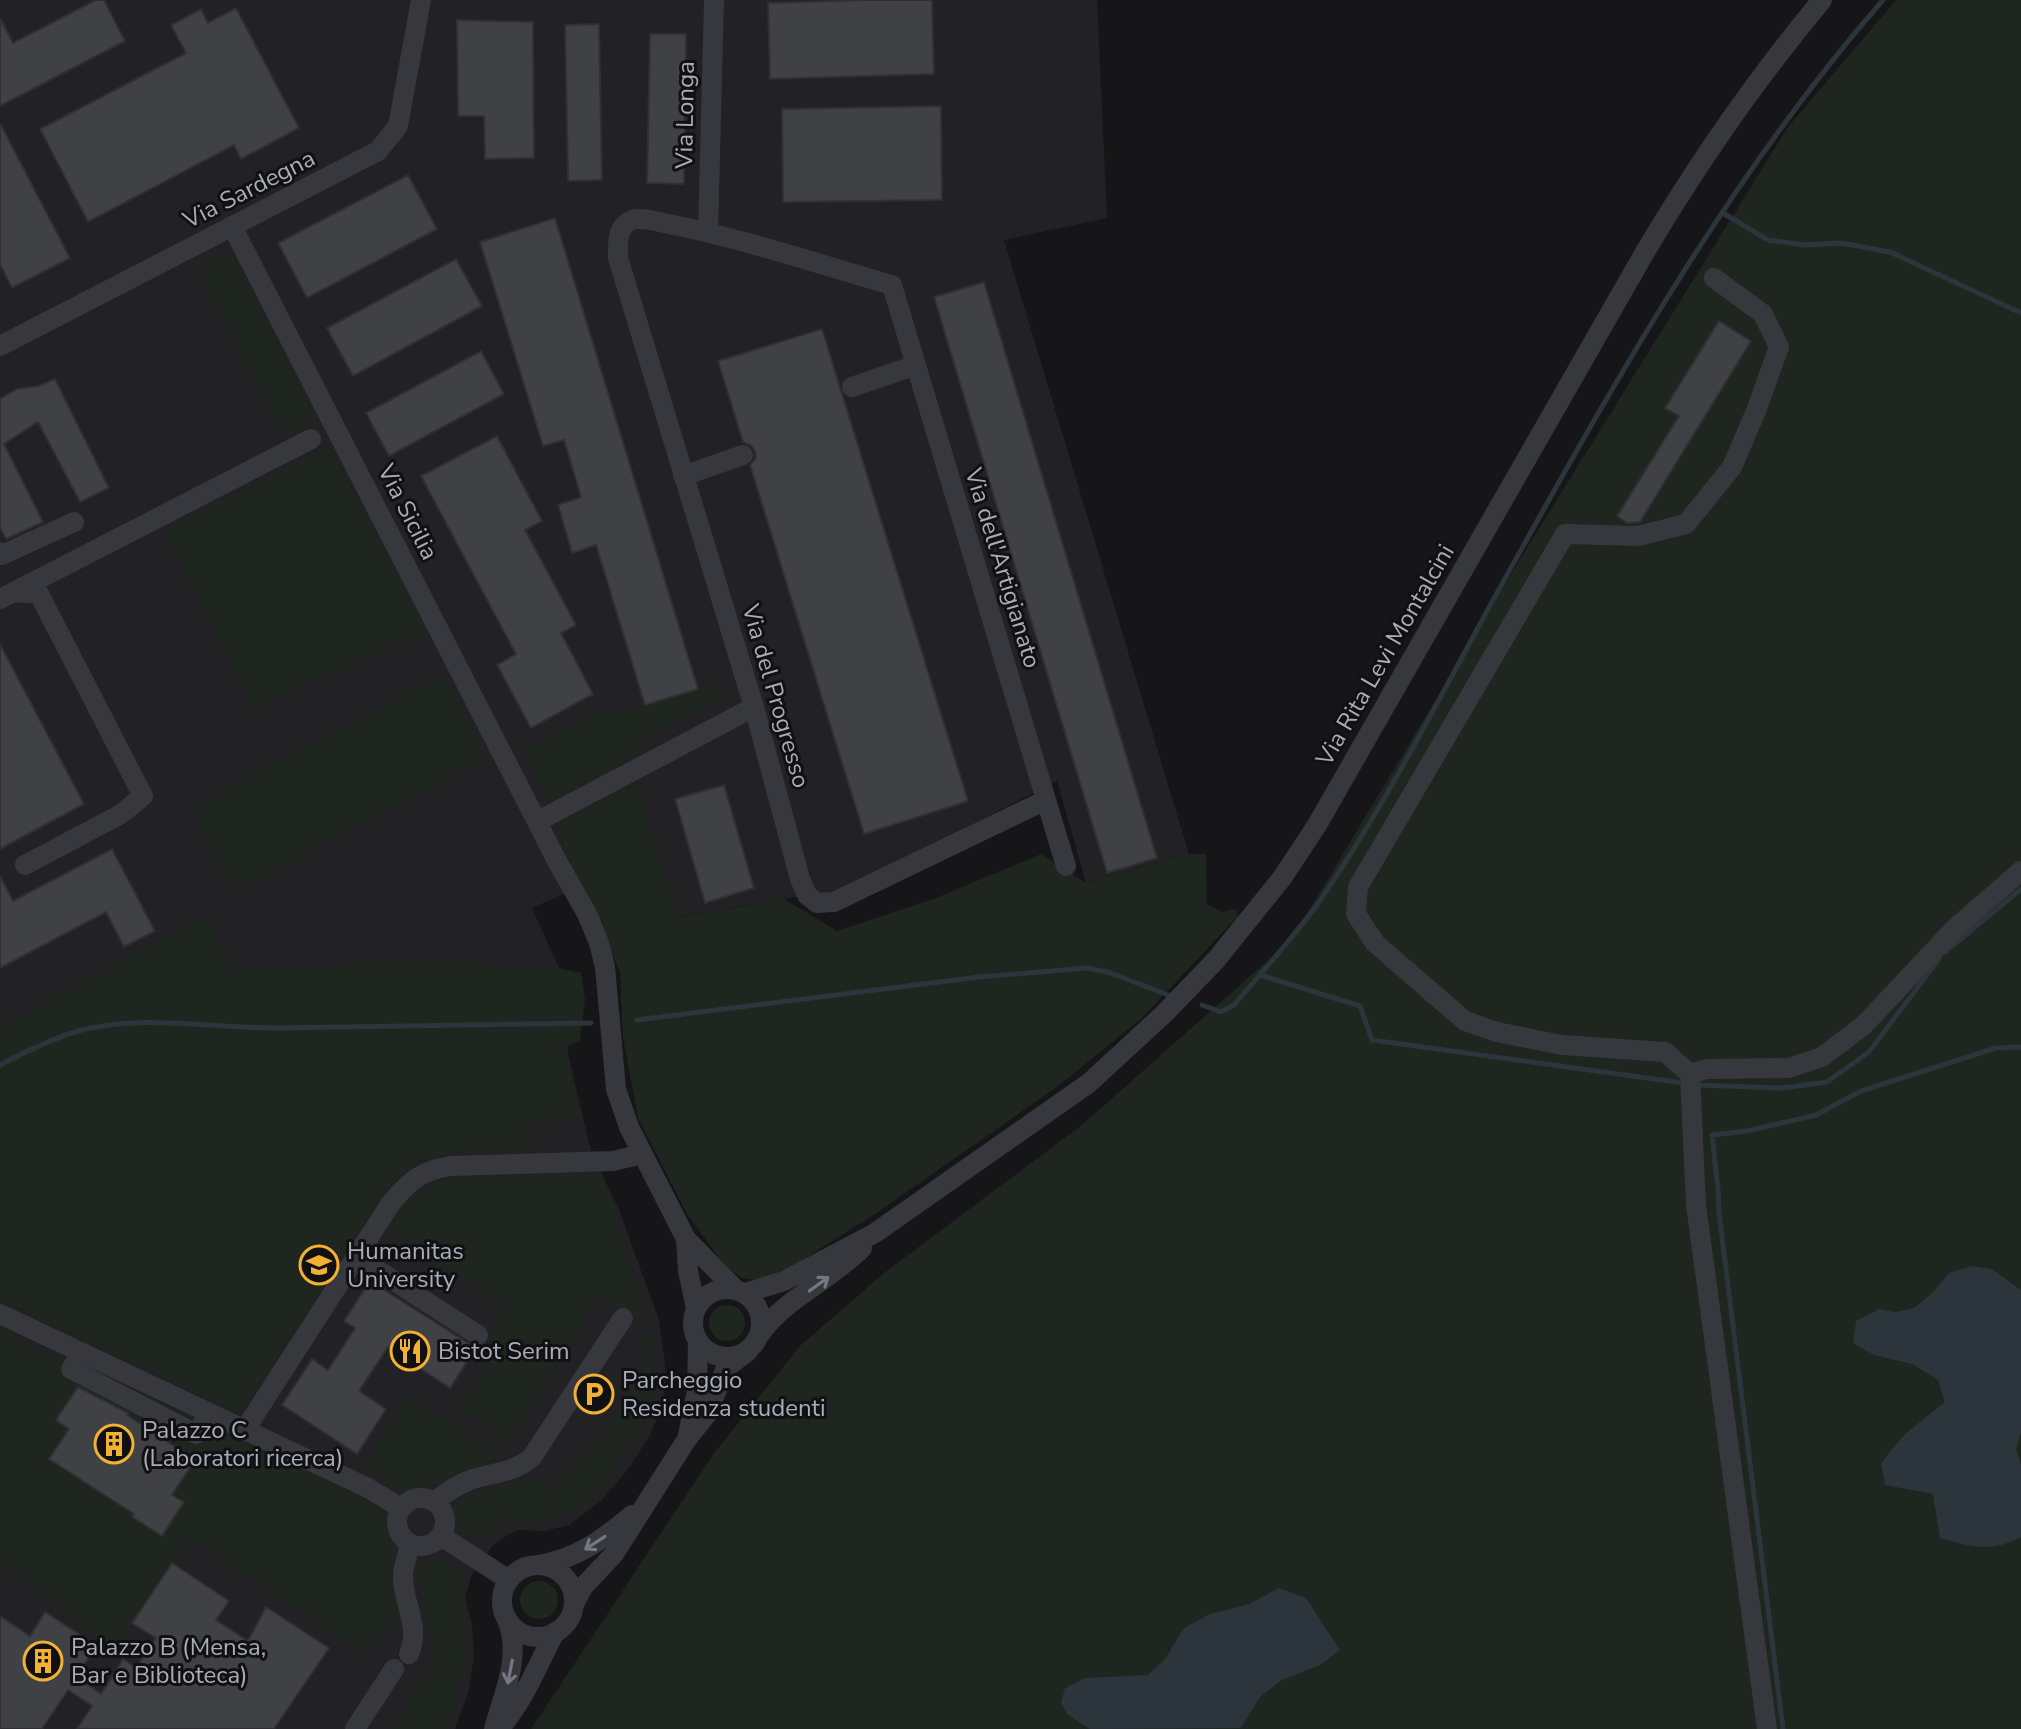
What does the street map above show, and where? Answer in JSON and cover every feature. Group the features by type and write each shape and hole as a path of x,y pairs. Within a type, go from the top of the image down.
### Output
{"street":[{"name":"Via Sardegna","path":"0,346 378,151 398,126 421,0"},
{"name":"Via Longa","path":"708,232 714,0"},
{"name":"Via Rita Levi Montalcini","path":"687,1439 697,1391 698,1341 693,1331 696,1308 703,1299 723,1289 740,1291 784,1281 875,1233 1089,1083 1121,1056 1216,960 1282,878 1346,776 1687,182 1757,82 1822,0"},
{"name":"Via del Progresso","path":"708,232 632,220 621,228 617,242 618,258 754,707 807,895 817,903 834,902 1046,800"},
{"name":"Via Sicilia","path":"232,226 587,914 605,967 616,1089 629,1127 686,1239"},
{"name":"Via dell'Artigianato","path":"708,232 892,285 1066,866"},
{"path":"1714,278 1763,314 1779,347 1732,467 1686,524 1638,536 1565,534 1358,887 1356,914 1375,943 1465,1021 1497,1032 1562,1045 1665,1052 1690,1074 1696,1205 1767,1729"},
{"path":"852,387 916,365"},
{"path":"7,595 311,439"},
{"path":"683,476 743,455"},
{"path":"0,552 2,555 74,522"},
{"path":"7,595 39,594 143,796 121,814 25,865"},
{"path":"538,821 754,707"},
{"path":"1690,1074 1706,1069 1789,1068 1822,1057 1864,1025 1955,928 2021,871"},
{"path":"244,1431 391,1203 410,1182 428,1170 451,1166 613,1161 642,1154"},
{"name":"Via Rita Levi Montalcini","path":"497,1729 512,1714 534,1679 555,1632 564,1625 583,1587 614,1554 687,1439 707,1414 726,1368 748,1351 773,1315 848,1262 875,1233"},
{"path":"686,1239 760,1310 761,1333"},
{"path":"686,1239 688,1271 696,1308"},
{"path":"357,1257 478,1335"},
{"path":"0,1314 82,1352 71,1369 196,1434 209,1414 368,1488 401,1508"},
{"path":"435,1501 453,1487 519,1468 532,1457 623,1318"},
{"path":"698,1341 715,1356 738,1357 748,1351"},
{"path":"413,1499 435,1501 444,1514 445,1529 441,1536 429,1545 410,1544 397,1523 401,1508 413,1499"},
{"name":"Via Rita Levi Montalcini","path":"497,1729 509,1680 514,1637 505,1616 503,1593 509,1580 526,1567 563,1561 585,1550 644,1504"},
{"path":"441,1536 509,1580"},
{"path":"355,1729 414,1642 403,1578 410,1544"},
{"path":"538,1565 549,1567 568,1581 574,1604"},
{"path":"505,1616 521,1633 532,1636 555,1632"}],"shaded area":[{"path":"0,0 1097,0 1107,218 1004,240 1189,854 1086,883 1057,781 833,895 807,895 678,917 637,784 582,886 532,908 559,968 569,1058 591,1151 619,1210 659,1320 667,1378 661,1408 649,1437 629,1468 602,1500 569,1525 545,1531 516,1530 494,1544 472,1574 465,1597 472,1624 474,1656 469,1690 455,1729 0,1729"},
{"path":"1896,0 2021,0 2021,1729 531,1729 715,1452 801,1345 884,1273 1083,1124 1292,939 1522,556 1788,127"},
{"path":"230,253 314,418 282,434 199,269"},
{"path":"329,448 428,628 253,710 164,530"},
{"path":"441,674 485,757 236,891 192,809"},
{"path":"722,682 724,695 639,738 645,750 548,799 522,752 611,706 615,714"},
{"path":"637,783 679,917 784,899 837,931 936,898 1041,854 1086,883 1189,854 1206,854 1207,904 1222,912 1236,909 1238,916 1141,1019 1057,1087 875,1214 777,1276 761,1281 742,1278 725,1266 687,1214 638,1118 623,1038 620,972 565,855 560,823"},
{"path":"206,917 232,971 407,962 559,968 581,973 585,999 580,1040 559,1050 568,1062 579,1117 525,1123 529,1149 447,1154 431,1158 404,1172 386,1191 239,1414 0,1299 0,1026"},
{"path":"602,1174 647,1316 630,1314 597,1297 509,1440 459,1408 499,1346 486,1338 507,1308 385,1230 400,1207 422,1188 457,1176"},
{"path":"1972,1266 1992,1269 2021,1290 2021,1432 2016,1449 2021,1465 2021,1537 1990,1547 1940,1538 1933,1494 1885,1485 1881,1463 1905,1434 1945,1402 1938,1380 1912,1364 1874,1355 1853,1343 1856,1321 1879,1309 1895,1312 1914,1308 1949,1273"},
{"path":"727,1305 740,1310 745,1323 740,1336 727,1341 714,1336 709,1323 714,1310"},
{"path":"0,1325 25,1343 324,1475 383,1512 399,1543 391,1579 404,1610 364,1653 188,1536 113,1650 0,1559"},
{"path":"646,1333 654,1336 648,1413 606,1484 570,1513 535,1522 508,1519 479,1538 454,1528 451,1511 467,1494 532,1479 553,1491 595,1443 623,1404 642,1366 646,1348 637,1340"},
{"path":"408,1396 497,1452 497,1459 441,1482 402,1491 389,1485 380,1475 362,1471"},
{"path":"434,1556 462,1572 465,1666 444,1729 390,1729 436,1661 418,1578 424,1564"},
{"path":"539,1581 552,1587 558,1600 552,1613 539,1619 526,1613 520,1600 526,1587"},
{"path":"1279,1588 1306,1598 1340,1650 1320,1665 1282,1680 1260,1697 1241,1728 1090,1729 1067,1714 1061,1703 1065,1688 1085,1678 1148,1675 1165,1659 1184,1628 1210,1614 1249,1604"}],"building":[{"path":"96,0 104,0 125,41 0,106 0,18 13,43"},
{"path":"932,0 934,74 770,79 768,3"},
{"path":"236,8 299,128 241,159 234,145 88,222 40,129 186,53 171,25 201,9 208,23"},
{"path":"457,20 533,22 534,158 485,159 484,116 458,116"},
{"path":"599,24 602,180 568,181 565,25"},
{"path":"650,34 686,34 684,184 647,183"},
{"path":"941,106 942,200 783,202 782,109"},
{"path":"0,123 70,258 12,288 0,264"},
{"path":"408,175 437,229 307,298 278,243"},
{"path":"555,218 698,689 645,705 596,545 572,553 558,505 581,497 564,440 543,446 480,242"},
{"path":"456,259 482,306 353,376 327,328"},
{"path":"984,282 1157,858 1107,873 934,297"},
{"path":"1719,321 1751,341 1640,522 1627,523 1617,516 1679,416 1665,408"},
{"path":"822,329 968,801 864,834 750,465 756,458 755,451 743,442 718,361"},
{"path":"481,351 504,394 389,456 366,413"},
{"path":"55,379 109,488 80,502 38,422 4,444 43,522 6,539 0,528 0,399 17,389 38,386"},
{"path":"497,436 542,521 525,530 576,625 561,633 593,694 531,728 497,665 516,654 421,476"},
{"path":"0,644 84,804 0,849"},
{"path":"724,785 754,888 705,903 675,799"},
{"path":"112,849 155,931 124,947 106,912 0,968 0,876 13,901"},
{"path":"370,1281 476,1348 450,1388 388,1347 359,1391 386,1409 357,1454 282,1405 312,1359 328,1370 355,1328 344,1321"},
{"name":"Palazzo C (Laboratori ricerca)","path":"78,1387 128,1413 195,1460 172,1495 184,1502 162,1536 132,1517 134,1514 49,1459 69,1429 56,1420"},
{"path":"172,1563 229,1601 216,1620 248,1641 266,1607 329,1648 274,1729 77,1729 92,1706 68,1690 42,1729 0,1729 0,1616 30,1636 45,1612 97,1646 76,1676 101,1694 123,1659 136,1668 156,1638 132,1623"}],"waterway":[{"path":"1202,1005 1221,1012 1234,1005 1319,902 1390,789 1584,439 1675,286 1773,138 1883,0"},
{"path":"1723,213 1768,240 1805,245 1841,243 1890,252 2021,313"},
{"path":"1945,952 2021,889"},
{"path":"1697,1085 1783,1088 1827,1082 1869,1052 1939,959"},
{"path":"637,1020 979,977 1087,968 1108,972 1168,995"},
{"path":"1260,975 1360,1006 1372,1040 1683,1083"},
{"path":"0,1065 68,1034 128,1023 254,1028 591,1023"},
{"path":"1783,1729 1712,1135 1747,1131 1816,1115 1861,1091 1996,1048 2021,1047"}],"place":[{"name":"Humanitas University","path":"319,1265"},
{"name":"Bistot Serim","path":"410,1351"},
{"name":"Parcheggio Residenza studenti","path":"594,1394"},
{"name":"Palazzo C (Laboratori ricerca)","path":"114,1444"},
{"name":"Palazzo B (Mensa, Bar e Biblioteca)","path":"43,1661"}]}
